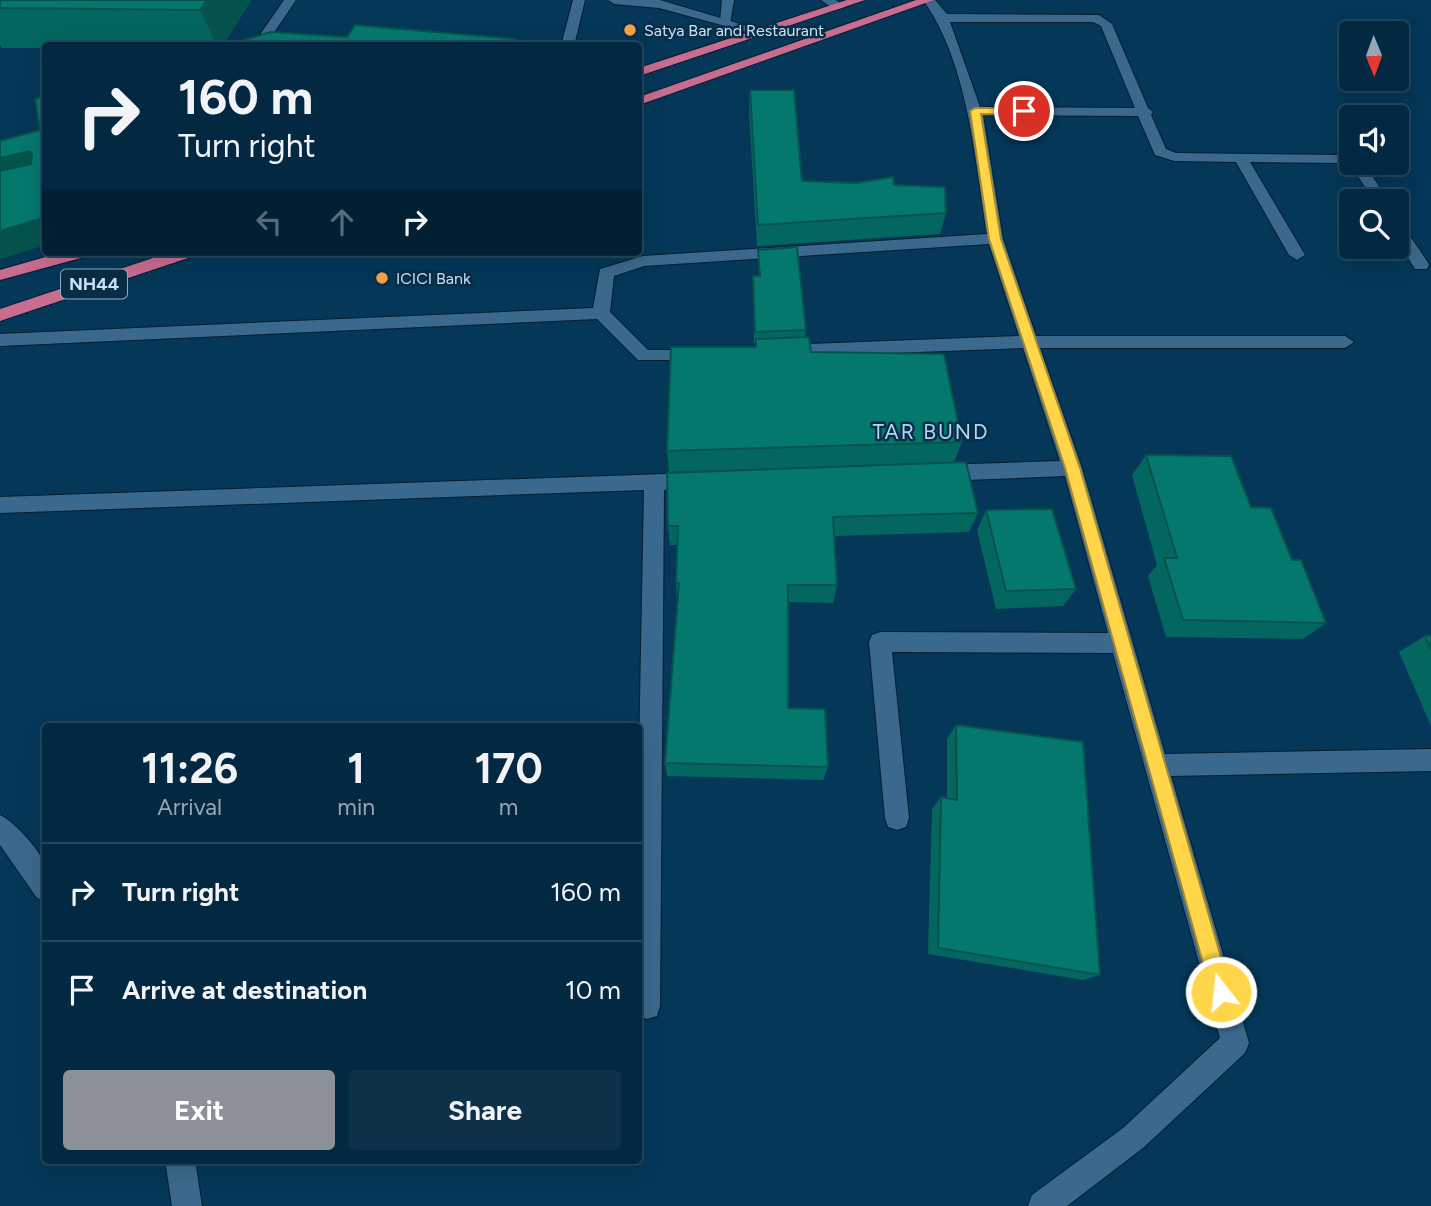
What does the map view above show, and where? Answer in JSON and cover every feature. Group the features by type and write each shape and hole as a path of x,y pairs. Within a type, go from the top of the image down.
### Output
{"highway":[{"path":"642,71 859,0"},
{"path":"642,100 928,0"},
{"name":"NH44","path":"0,275 68,256"},
{"name":"NH44","path":"0,315 176,256"}],"street":[{"path":"261,42 290,0"},
{"path":"567,42 579,0"},
{"path":"614,0 660,4 758,31"},
{"path":"726,21 728,0"},
{"path":"827,0 839,7"},
{"path":"928,0 943,18 975,111 995,239 1072,468 1235,1042 1133,1138 1043,1206"},
{"path":"943,18 1095,18 1106,24 1146,113 1160,152 1174,157 1342,159 1359,167 1373,189"},
{"path":"975,111 1146,113"},
{"path":"1240,157 1297,255"},
{"path":"601,313 606,273 643,261 995,239"},
{"path":"1409,246 1421,265"},
{"path":"0,340 601,313 644,356 713,353"},
{"path":"768,351 1029,342 1345,342"},
{"path":"919,473 1072,468"},
{"path":"0,505 710,481"},
{"path":"647,1006 654,483"},
{"path":"897,818 880,642 1122,643"},
{"path":"1157,765 1431,760"},
{"path":"0,827 17,845 42,883"},
{"path":"181,1164 187,1206"}],"building":[{"path":"0,0 207,0 200,10 0,8"},
{"path":"355,25 515,39 513,42 237,42 271,32 347,37"},
{"path":"750,90 794,90 802,181 856,183 893,177 894,185 945,187 946,213 758,225"},
{"path":"42,97 42,218 0,231 0,171 31,164 32,154 29,151 0,158 0,141 40,130 35,99"},
{"path":"797,247 806,330 755,332 753,276 760,276 758,250"},
{"path":"809,337 811,352 944,354 962,442 667,451 671,347 756,347 756,339"},
{"path":"1146,455 1231,456 1251,507 1271,508 1292,560 1301,560 1326,623 1183,620 1164,558 1177,558"},
{"path":"966,462 978,513 833,517 837,585 788,585 788,708 825,709 828,767 665,763 679,583 676,583 678,526 668,526 667,473"},
{"path":"1052,509 1076,589 1006,591 986,510"},
{"path":"1425,636 1431,636 1431,649"},
{"path":"956,725 1083,742 1100,975 938,948 941,797 957,800"}],"place":[{"name":"Satya Bar and Restaurant","path":"630,30"},
{"name":"ICICI Bank","path":"382,278"}],"district":[{"name":"TAR BUND","path":"931,432"}],"route":[{"path":"1024,111 975,111 995,239 1072,468 1221,992"}]}
